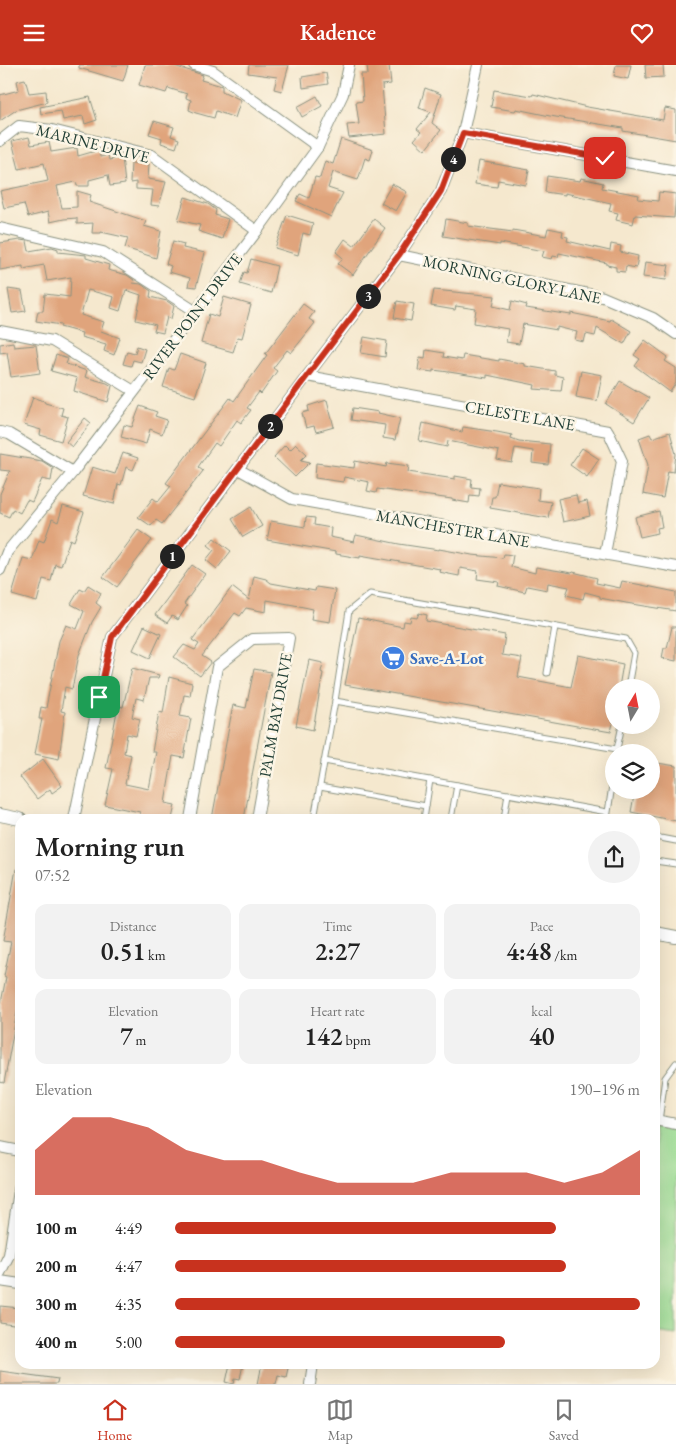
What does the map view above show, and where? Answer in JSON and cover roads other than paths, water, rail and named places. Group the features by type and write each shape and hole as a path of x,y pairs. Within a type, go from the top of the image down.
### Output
{"street":[{"path":"194,65 213,71 318,147"},
{"name":"RIVER POINT DRIVE","path":"0,569 4,553 73,472 257,231 318,147 343,93 349,65"},
{"path":"75,814 112,637 399,255 441,191 463,133 478,65"},
{"name":"MARINE DRIVE","path":"0,141 19,126 52,130 152,155 257,231"},
{"path":"463,133 676,171"},
{"path":"0,228 103,252 196,311"},
{"name":"MORNING GLORY LANE","path":"399,255 603,297 653,318 676,334"},
{"path":"0,331 52,341 134,391"},
{"name":"CELESTE LANE","path":"307,376 608,431 622,461 605,554"},
{"path":"0,432 9,434 73,472"},
{"name":"MANCHESTER LANE","path":"238,469 292,499 676,567"},
{"name":"PALM BAY DRIVE","path":"191,814 217,667 252,639 289,638 258,814"},
{"path":"0,815 15,818"},
{"path":"660,934 676,937"},
{"path":"660,1121 676,1124"},
{"path":"0,1147 15,1150"},
{"path":"0,1273 9,1255 15,1216"},
{"path":"0,1281 15,1284"},
{"path":"310,1384 312,1369"}],"lane":[{"path":"315,814 349,611 370,594 626,639 634,653 629,679"},
{"path":"547,673 554,627"},
{"path":"335,701 605,749"},
{"path":"324,761 607,812 609,799"},
{"path":"425,814 430,780"},
{"path":"452,814 457,785"},
{"path":"320,787 426,806"},
{"path":"505,814 508,794"},
{"path":"660,838 676,841"},
{"path":"660,862 676,865"},
{"path":"660,1104 665,1078 675,1065"}],"place":[{"name":"Save-A-Lot","path":"393,658"}]}
